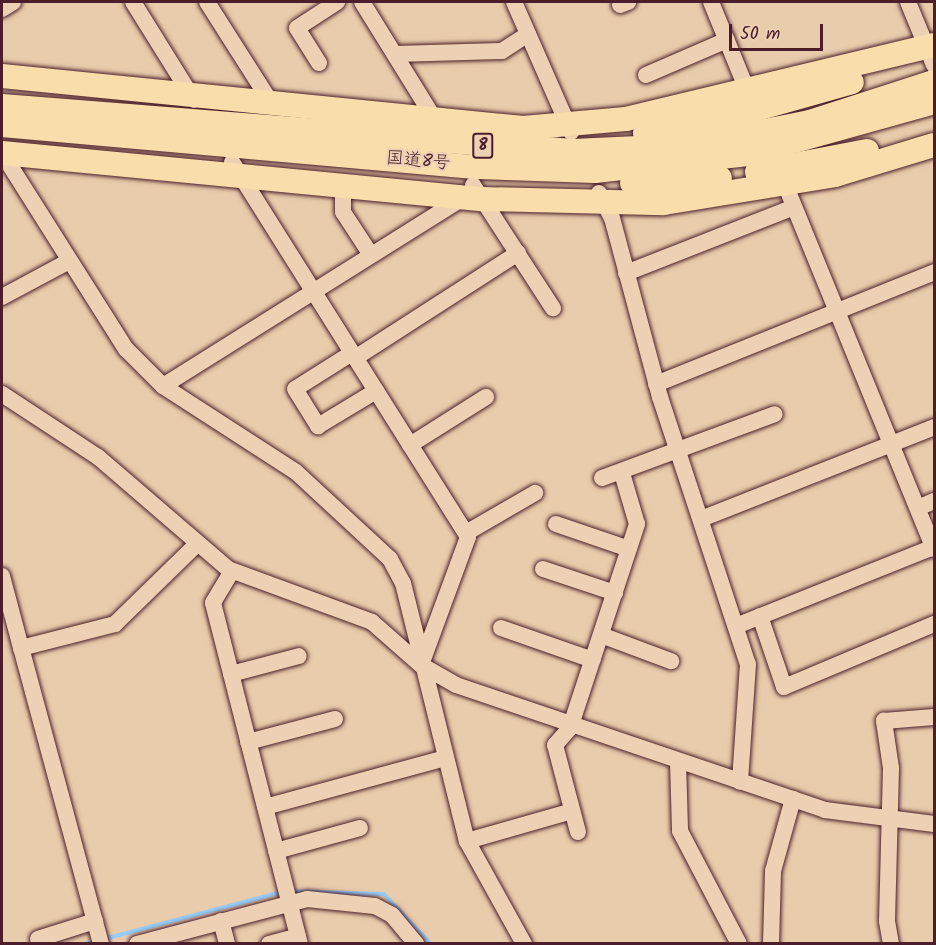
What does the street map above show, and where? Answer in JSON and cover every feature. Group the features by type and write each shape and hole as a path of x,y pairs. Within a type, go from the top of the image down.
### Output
{"highway":[{"path":"2,76 194,100 270,101 437,124 570,129 926,53"},
{"name":"8","path":"461,145 481,137 605,139 718,120 835,89 926,53"},
{"name":"国道8号","path":"2,125 19,114 573,151 660,147 810,122 934,82"},
{"name":"国道8号","path":"19,114 322,154 477,167 633,169 815,140 934,102"},
{"name":"8","path":"322,154 339,163 496,178 660,183 734,176 934,137"},
{"path":"2,153 237,170 343,185 473,194 600,196 664,203 835,176 934,145"}],"street":[{"path":"2,9 13,2"},
{"path":"135,2 194,100"},
{"path":"207,2 270,101"},
{"path":"319,63 297,28 337,2"},
{"path":"362,2 437,124"},
{"path":"514,2 570,129"},
{"path":"711,2 748,92"},
{"path":"908,2 926,53"},
{"path":"395,54 502,51 528,34"},
{"path":"646,75 727,40"},
{"path":"2,153 126,349 163,386 276,456 381,547 403,583 421,665 466,841 524,944"},
{"path":"237,170 466,533"},
{"path":"736,626 934,548 785,184"},
{"path":"343,185 343,212 370,255"},
{"path":"163,386 370,255 473,194 518,253 553,308"},
{"path":"600,196 626,273 656,384 748,664 740,782"},
{"path":"626,273 795,207"},
{"path":"376,390 318,426 295,389 518,253"},
{"path":"2,297 69,261"},
{"path":"656,384 934,272"},
{"path":"2,394 98,457 195,544 232,571 372,622 421,665 456,685 570,728 825,810 934,824"},
{"path":"410,445 486,397"},
{"path":"602,478 622,474 680,454 775,414"},
{"path":"701,519 934,427"},
{"path":"578,832 555,745 570,728 637,524 622,474"},
{"path":"421,665 466,533 535,493"},
{"path":"918,508 934,501"},
{"path":"556,524 629,549"},
{"path":"21,648 115,624 195,544"},
{"path":"543,569 615,593"},
{"path":"232,571 213,603 299,940 269,944"},
{"path":"2,576 98,933 38,939"},
{"path":"760,616 784,687 934,624"},
{"path":"501,628 592,660"},
{"path":"601,634 671,661"},
{"path":"231,674 299,656"},
{"path":"891,944 887,921 891,818 884,721 934,717"},
{"path":"248,742 335,719"},
{"path":"265,807 445,758"},
{"path":"678,762 680,831 739,944"},
{"path":"771,944 773,871 793,799"},
{"path":"466,841 572,811"},
{"path":"276,852 360,828"},
{"path":"137,944 165,940 287,895 375,906 392,915 416,944"},
{"path":"221,921 227,944"}],"waterway":[{"path":"289,891 384,894 431,944"},
{"path":"104,939 282,892"},
{"path":"85,944 96,941"}]}
